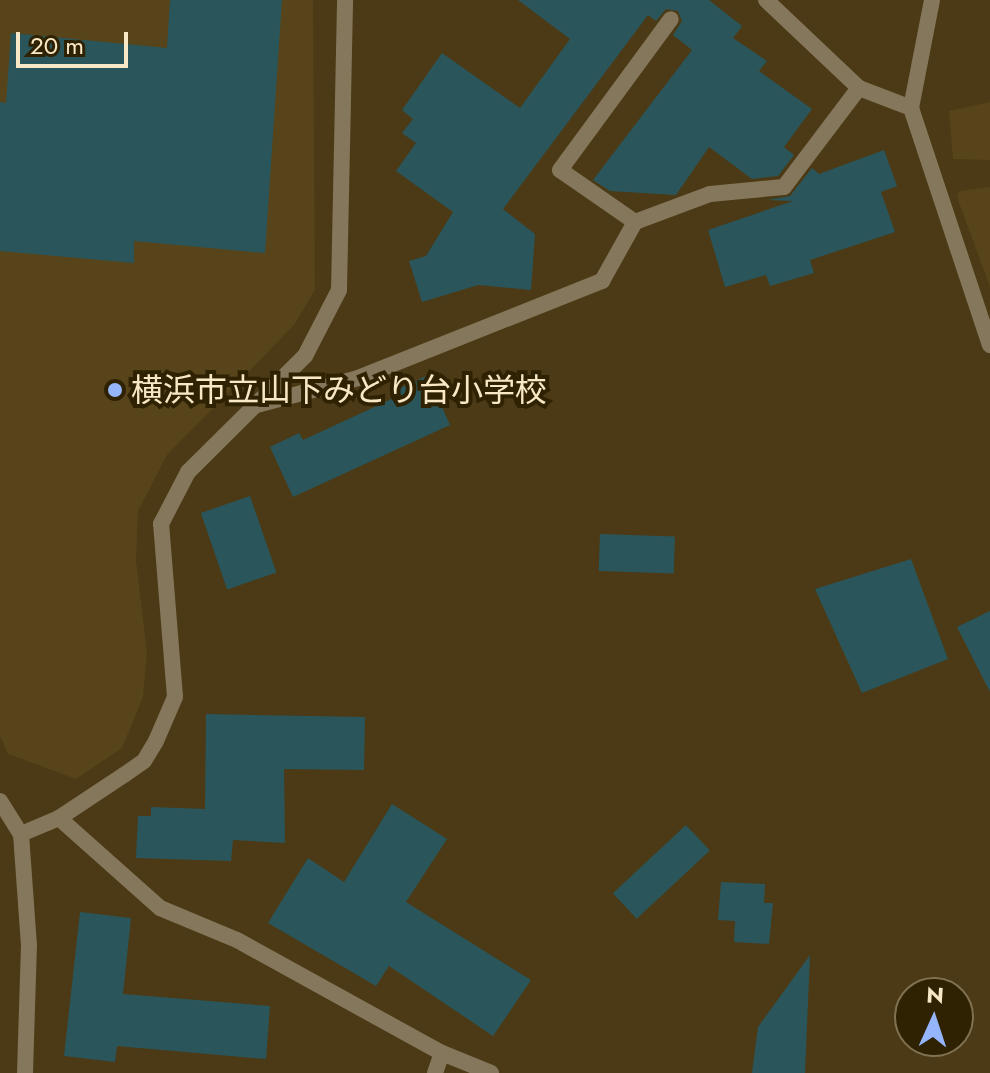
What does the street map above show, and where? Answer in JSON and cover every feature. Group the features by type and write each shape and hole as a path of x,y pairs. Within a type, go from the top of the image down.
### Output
{"street":[{"path":"21,834 59,818 144,761 156,741 175,697 161,524 188,472 251,406 305,356 339,290 345,0"},
{"path":"766,0 859,88 911,108"},
{"path":"932,0 911,108 990,345"},
{"path":"635,222 560,170 671,19"},
{"path":"251,406 358,378 602,281 635,222 710,194 784,187 859,88"},
{"path":"0,801 21,834 29,945 25,1073"},
{"path":"59,818 160,908 237,940 442,1053 491,1073"},
{"path":"435,1073 442,1053"}],"shaded area":[{"name":"横浜市立山下みどり台小学校","path":"0,0 313,0 315,290 294,325 167,455 138,511 136,561 147,653 143,697 122,748 76,779 8,754 0,736"},
{"path":"990,102 990,160 953,159 949,111"},
{"path":"990,187 990,287 957,197 959,191"}],"building":[{"path":"170,0 282,0 265,253 134,241 134,263 0,251 0,102 6,103 11,33 167,48"},
{"path":"518,0 709,0 742,26 733,38 767,61 759,71 812,109 784,147 794,155 778,176 752,179 709,147 676,195 610,191 593,180 692,50 673,35 682,21 678,11 666,9 656,21 648,15 503,209 535,234 531,290 478,285 422,302 409,261 426,256 453,212 396,171 416,143 402,133 413,119 402,110 442,53 520,108 570,39"},
{"path":"884,150 897,186 881,192 895,232 810,260 814,273 770,286 766,275 725,287 708,230 793,201 768,200 790,196 812,168 819,174"},
{"path":"428,375 450,425 293,497 270,447 299,433 303,440 396,397 394,391"},
{"path":"250,496 276,573 227,590 201,513"},
{"path":"600,534 675,537 674,574 599,571"},
{"path":"911,559 948,659 862,693 815,589"},
{"path":"990,611 990,692 957,627"},
{"path":"206,714 365,717 364,770 284,769 285,843 233,840 231,861 136,858 138,816 151,816 151,807 205,809"},
{"path":"392,804 447,839 406,902 531,980 493,1036 389,966 376,986 268,923 308,858 344,882"},
{"path":"686,825 710,851 637,919 613,893"},
{"path":"721,882 765,884 764,903 773,903 769,944 734,942 735,921 718,920"},
{"path":"80,912 131,918 123,994 270,1006 266,1059 117,1046 115,1062 64,1056"},
{"path":"810,955 805,1073 752,1073 758,1027"}],"place":[{"name":"横浜市立山下みどり台小学校","path":"115,390"}]}
